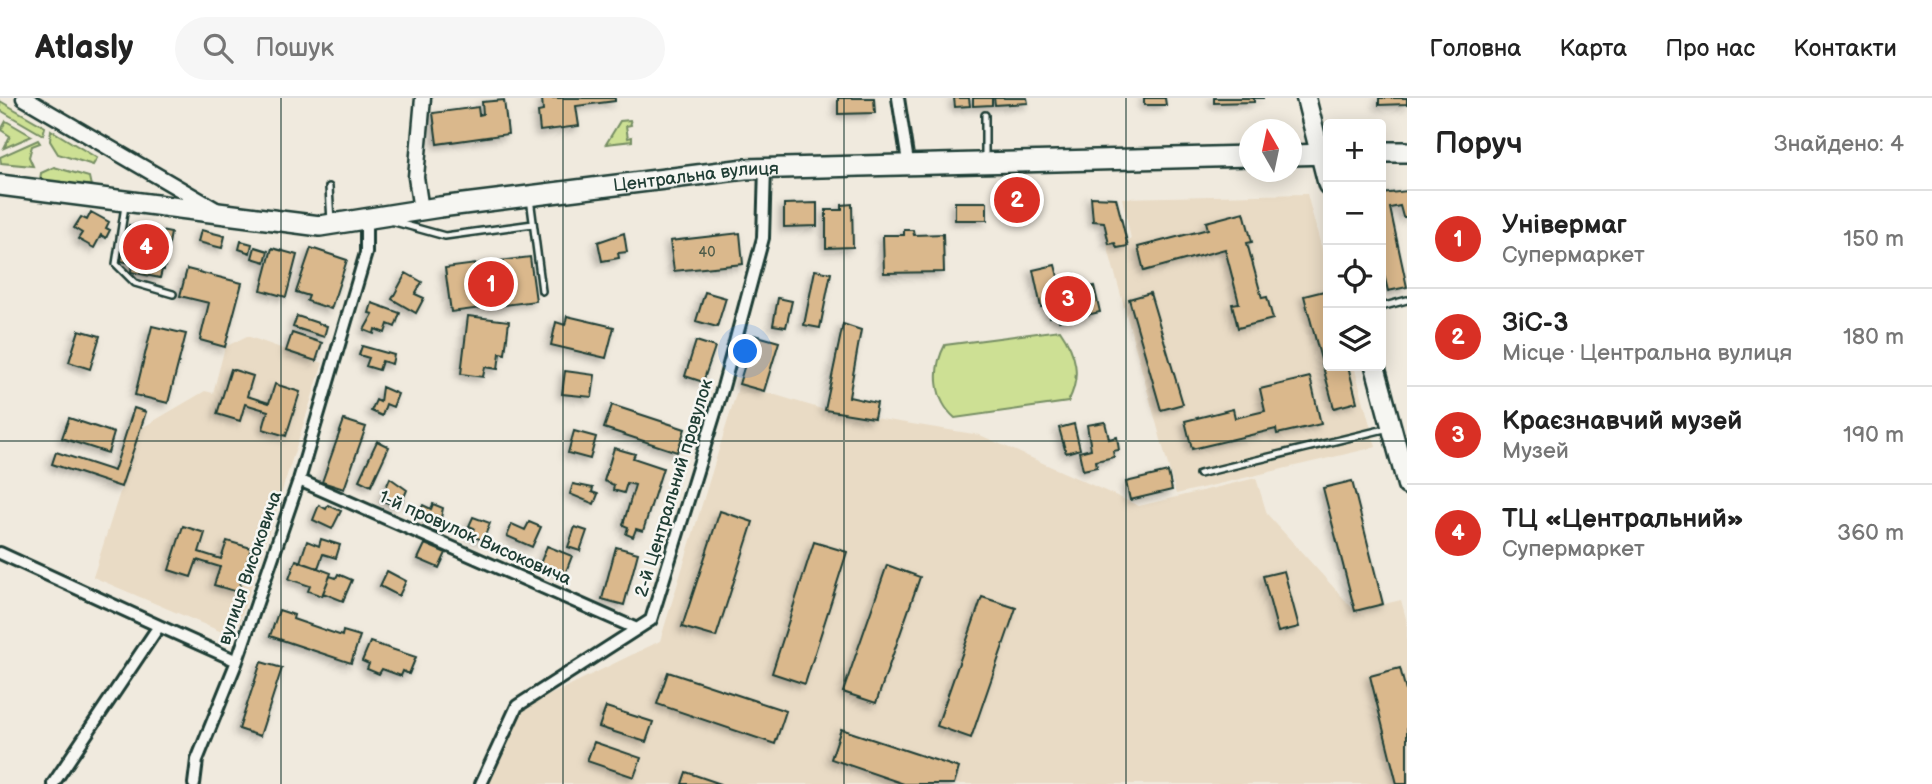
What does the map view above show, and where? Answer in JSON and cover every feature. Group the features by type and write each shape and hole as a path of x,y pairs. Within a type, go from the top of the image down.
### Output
{"highway":[{"path":"1386,152 1407,152"},
{"path":"1302,155 1323,154"},
{"name":"Центральна вулиця","path":"223,214 281,223 332,225 529,195 765,167 1239,156"},
{"path":"0,185 156,202 223,214"}],"main road":[{"path":"1306,98 1323,151"},
{"path":"1377,371 1407,485"}],"street":[{"name":"Центральна вулиця","path":"24,98 223,214"},
{"path":"421,210 416,177 423,98"},
{"path":"898,98 908,162"},
{"name":"2-й Центральний провулок","path":"481,784 517,706 651,620 723,387 764,238 765,167"},
{"path":"155,176 161,188 156,202"},
{"name":"вулиця Високовича","path":"0,553 237,661 299,480 374,219"},
{"name":"1-й провулок Високовича","path":"299,480 638,629"},
{"path":"53,784 159,626"},
{"path":"194,784 197,760 237,661"}],"lane":[{"path":"985,115 985,161"},
{"path":"329,187 332,225"},
{"path":"529,195 542,291"},
{"path":"126,199 116,264 135,284 173,294"},
{"path":"374,219 445,236 533,224"},
{"path":"1386,306 1407,300"},
{"path":"1199,474 1392,427"}],"shaded area":[{"path":"1307,194 1323,253 1323,371 1355,371 1376,447 1176,494 1107,245 1131,239 1122,198"},
{"path":"247,336 323,363 238,628 222,632 93,577 140,429 205,391 213,393 225,347"},
{"path":"739,384 825,410 980,435 1139,506 1256,478 1267,514 1355,611 1401,600 1407,622 1407,784 485,784 519,710 660,641"}],"green space":[{"path":"0,101 45,127 43,135 0,110"},
{"path":"630,120 631,125 626,126 628,138 632,137 632,141 606,144 620,121"},
{"path":"6,121 32,136 4,148 10,136 1,130"},
{"path":"51,130 97,158 93,165 58,154 50,141"},
{"path":"38,140 40,143 32,146 29,157 33,166 1,163 0,157"},
{"path":"54,167 89,177 91,186 40,180 41,173"},
{"path":"1060,330 1070,347 1076,374 1068,402 955,418 948,411 937,384 938,364 945,345"}],"building":[{"path":"542,98 615,98 615,101 576,106 579,126 540,131 538,112 543,111"},
{"path":"838,98 874,98 875,113 838,114"},
{"path":"954,98 969,98 970,106 955,107"},
{"path":"973,98 992,98 992,105 973,106"},
{"path":"994,98 1027,98 1028,103 995,105"},
{"path":"1144,98 1165,98 1166,105 1144,105"},
{"path":"1214,98 1254,98 1254,102 1214,103"},
{"path":"1379,98 1407,98 1407,104 1379,105"},
{"path":"504,100 508,134 437,144 433,113 478,107 479,115 483,114 482,102"},
{"path":"1407,191 1407,217 1403,217 1400,206 1390,208 1407,287 1388,291 1386,283 1386,193"},
{"path":"1091,197 1116,198 1128,246 1117,248 1115,243 1109,244 1104,222 1093,221"},
{"path":"955,202 987,202 987,220 955,220"},
{"path":"817,203 817,226 784,227 784,204"},
{"path":"852,204 853,247 826,248 826,210 842,210 842,205"},
{"path":"91,212 109,222 106,228 110,230 106,238 101,235 94,248 78,239 82,233 74,228 81,217 87,220"},
{"path":"1244,212 1252,242 1247,243 1262,298 1267,297 1273,319 1238,328 1232,304 1239,303 1225,249 1144,271 1138,247 1208,229 1206,222"},
{"path":"129,225 171,233 164,270 121,261"},
{"path":"201,230 225,236 222,248 198,242"},
{"path":"904,230 913,230 914,235 943,234 944,272 884,273 883,235 904,235"},
{"path":"624,233 627,252 618,253 619,258 602,261 598,242"},
{"path":"740,233 743,264 674,271 670,241"},
{"path":"241,241 252,244 250,253 239,249"},
{"path":"255,247 268,251 265,262 252,258"},
{"path":"272,248 297,255 286,297 261,290"},
{"path":"311,248 347,260 331,309 307,301 309,296 296,292"},
{"path":"530,257 536,301 451,312 445,268"},
{"path":"132,263 162,270 160,278 131,272"},
{"path":"1055,265 1062,292 1067,291 1064,277 1075,274 1079,290 1094,286 1100,312 1059,321 1058,315 1050,317 1047,306 1041,307 1033,270"},
{"path":"187,269 242,283 225,347 200,340 209,303 180,296"},
{"path":"815,270 831,273 820,328 804,325"},
{"path":"406,273 422,282 415,294 424,298 416,313 392,299"},
{"path":"1323,291 1323,367 1304,296"},
{"path":"705,292 726,298 717,327 696,321"},
{"path":"1150,293 1183,404 1161,410 1129,299"},
{"path":"778,298 792,301 786,327 773,325"},
{"path":"372,303 400,313 395,327 388,324 385,333 375,329 374,334 364,330 373,314 369,313"},
{"path":"297,316 327,326 324,337 293,327"},
{"path":"468,316 509,321 505,354 500,353 498,369 485,367 483,377 461,374"},
{"path":"567,316 614,327 606,358 551,345 556,322 565,325"},
{"path":"843,324 861,330 849,397 877,403 874,418 825,410"},
{"path":"152,326 186,334 168,403 135,395"},
{"path":"79,330 100,336 90,369 69,362"},
{"path":"292,333 322,343 316,361 286,351"},
{"path":"754,335 779,342 764,391 739,384"},
{"path":"696,341 715,347 703,382 685,376"},
{"path":"362,346 394,355 392,364 382,361 379,370 366,366 369,358 359,355"},
{"path":"231,369 253,376 247,396 269,403 275,384 300,392 286,436 263,429 268,411 245,404 240,421 217,414"},
{"path":"565,371 595,375 592,397 562,394"},
{"path":"1324,371 1349,371 1357,402 1334,408"},
{"path":"1310,377 1321,424 1277,434 1276,429 1192,449 1185,421 1233,409 1235,418 1265,411 1260,389"},
{"path":"382,387 398,394 393,407 386,404 382,416 371,411 376,400 380,402"},
{"path":"612,405 685,429 677,452 604,428"},
{"path":"134,408 146,412 121,487 52,464 56,452 114,471"},
{"path":"69,418 114,433 108,453 62,438"},
{"path":"344,420 366,427 344,489 322,482"},
{"path":"1105,422 1109,439 1117,437 1119,450 1113,451 1114,457 1096,461 1097,467 1083,470 1079,452 1091,449 1087,425"},
{"path":"1074,424 1080,449 1066,453 1059,428"},
{"path":"574,431 596,437 590,459 568,453"},
{"path":"377,441 389,447 371,486 359,480"},
{"path":"614,448 635,454 633,458 663,468 643,531 636,529 633,537 626,534 628,527 623,525 635,485 627,483 624,493 613,490 614,485 604,481"},
{"path":"1168,472 1172,490 1130,500 1126,482"},
{"path":"390,478 407,490 402,502 398,500 395,506 381,500"},
{"path":"1352,481 1383,604 1355,611 1323,488"},
{"path":"573,484 593,488 592,492 598,494 594,504 570,494"},
{"path":"433,504 443,508 439,527 419,514 423,505 431,509"},
{"path":"319,505 326,509 328,505 341,511 332,529 313,520"},
{"path":"720,511 753,522 716,637 682,627"},
{"path":"473,517 490,523 483,540 471,536 474,528 469,526"},
{"path":"529,522 541,527 532,547 507,536 512,524 525,530"},
{"path":"183,526 205,533 199,552 221,559 227,541 251,548 238,592 214,585 220,567 197,560 191,577 169,570"},
{"path":"575,527 587,531 580,551 568,547"},
{"path":"321,539 340,545 336,558 323,554 318,568 300,562 307,541 319,546"},
{"path":"814,542 847,552 805,684 772,673"},
{"path":"425,544 446,553 439,568 418,559"},
{"path":"547,546 572,556 565,574 540,564"},
{"path":"616,547 638,553 624,605 602,599"},
{"path":"296,560 331,573 322,596 308,591 310,586 289,579"},
{"path":"887,565 920,577 876,703 843,692"},
{"path":"387,571 406,581 399,596 380,586"},
{"path":"1284,571 1299,627 1278,632 1263,576"},
{"path":"338,574 352,580 343,601 323,593 330,576 336,578"},
{"path":"982,597 1016,608 971,738 937,726"},
{"path":"279,610 294,615 293,619 342,636 343,631 360,636 351,663 270,636"},
{"path":"370,642 416,657 409,674 403,671 401,676 382,669 379,674 367,669 369,664 362,661"},
{"path":"261,662 282,668 260,736 239,729"},
{"path":"1400,668 1407,695 1407,784 1397,784 1370,676"},
{"path":"668,672 786,711 775,744 657,704"},
{"path":"606,707 653,722 646,742 599,727"},
{"path":"841,729 959,768 954,784 904,784 831,759"},
{"path":"594,742 641,758 634,777 587,761"},
{"path":"686,772 721,784 682,784"}],"place":[{"name":"ЗіС-3","path":"1017,200"},
{"name":"ТЦ «Центральний»","path":"146,247"},
{"name":"Універмаг","path":"491,284"},
{"name":"Краєзнавчий музей","path":"1068,299"}]}
